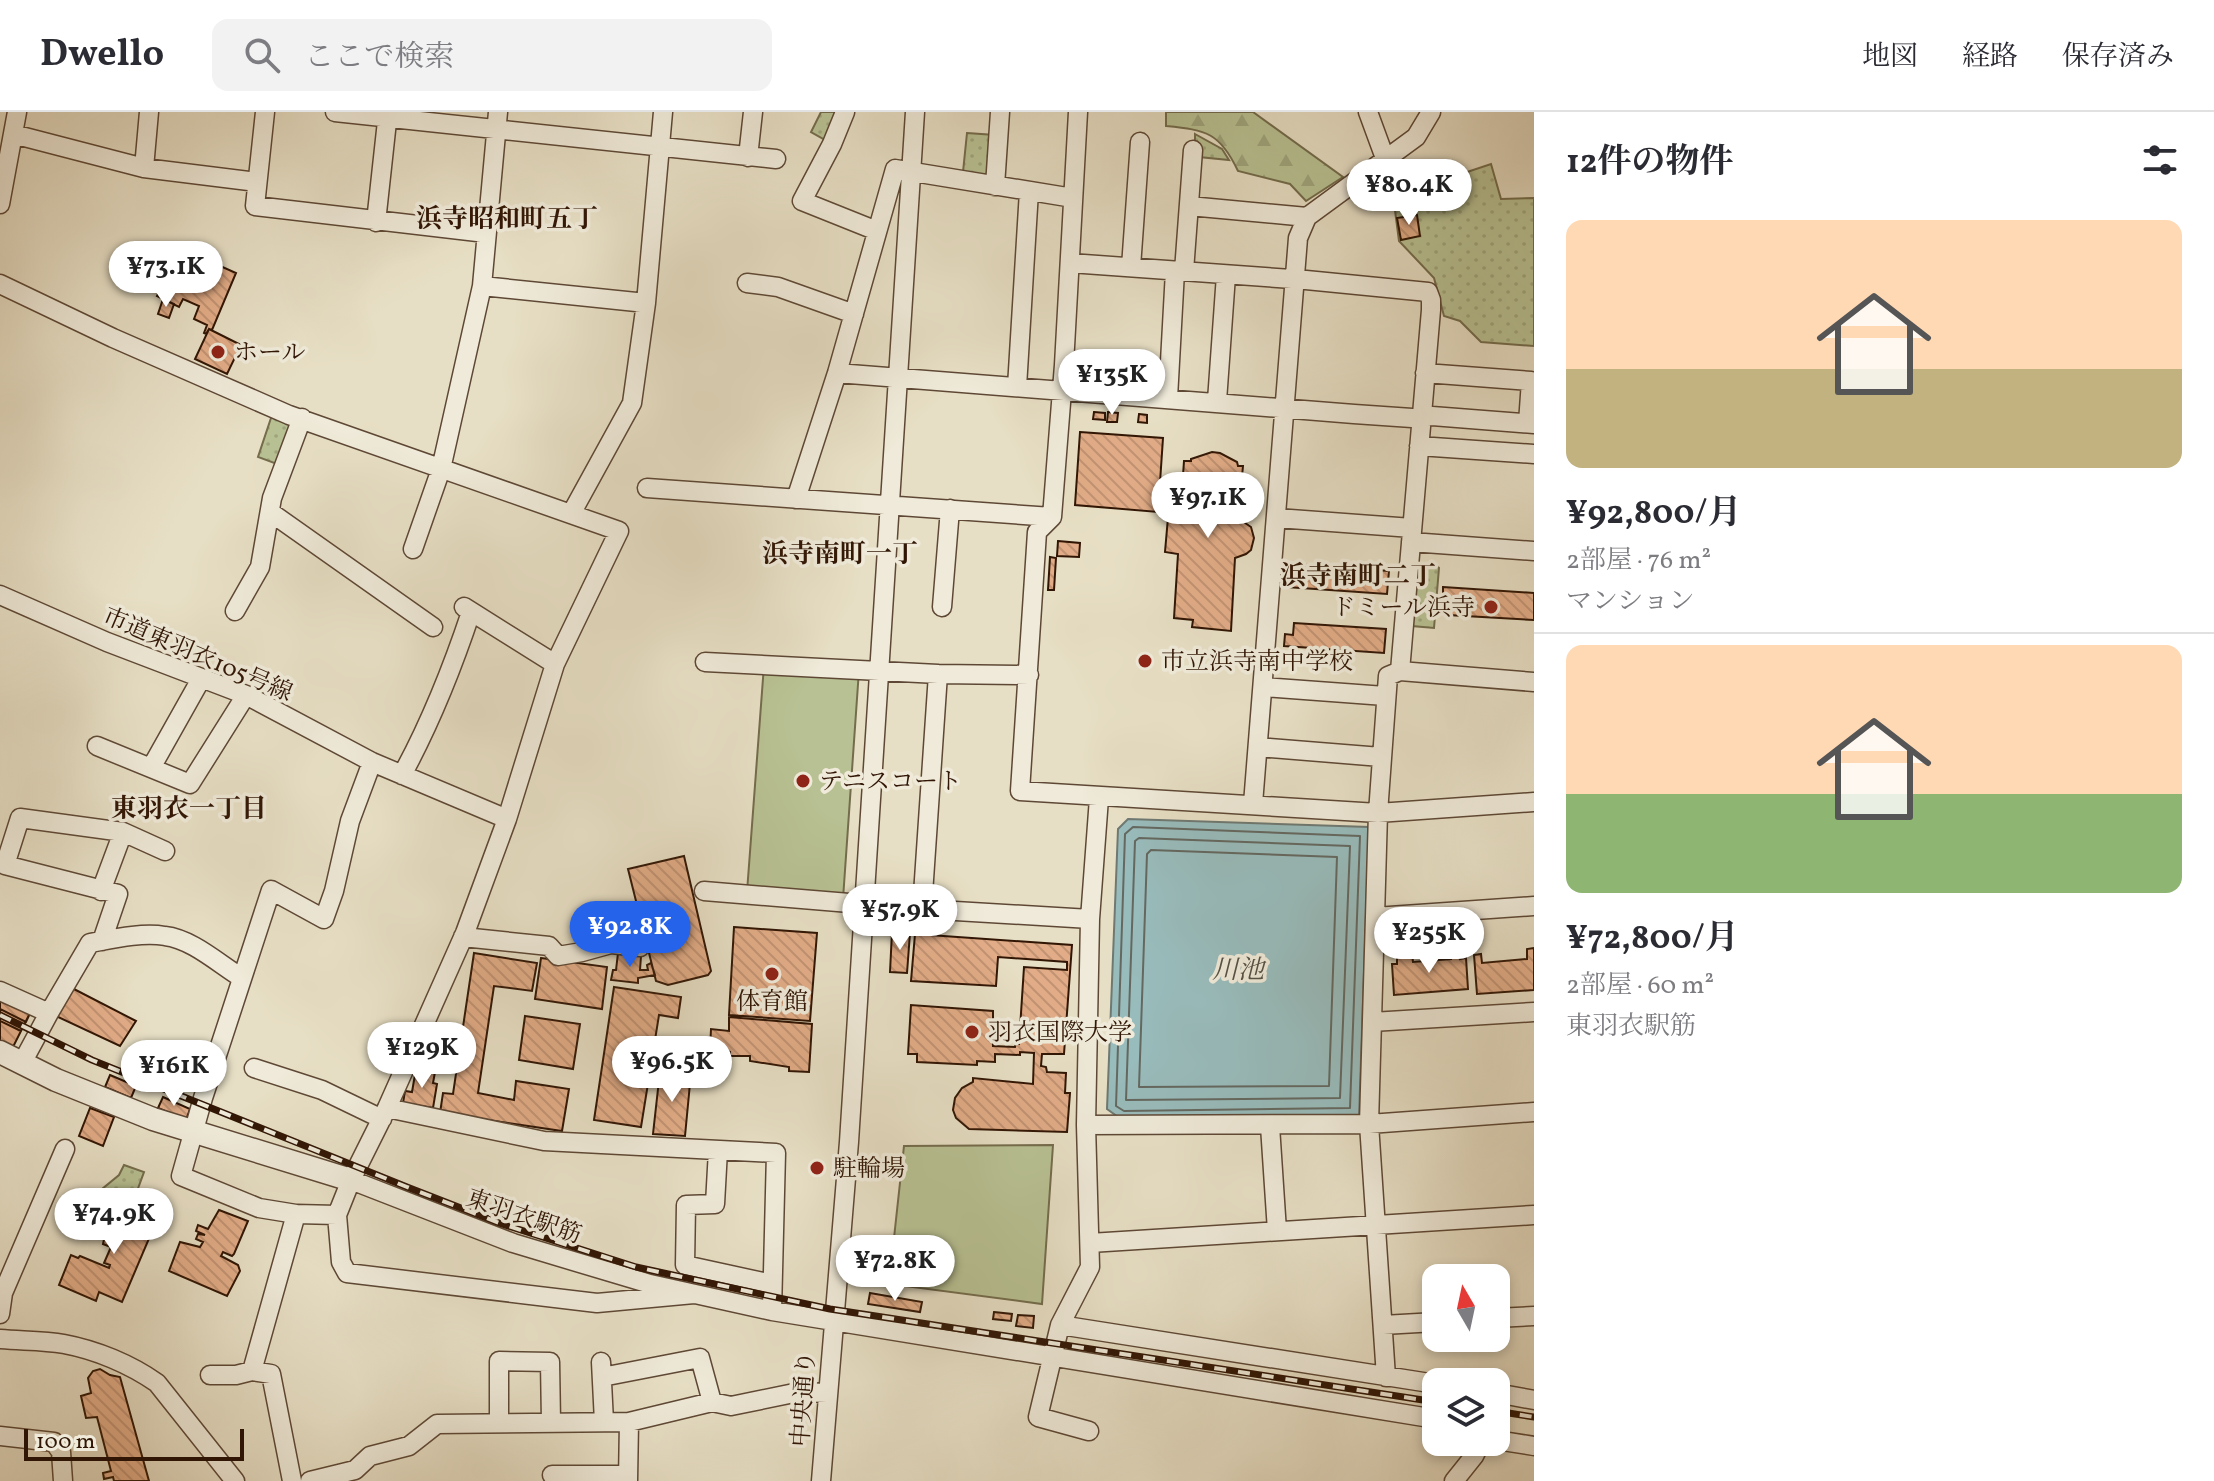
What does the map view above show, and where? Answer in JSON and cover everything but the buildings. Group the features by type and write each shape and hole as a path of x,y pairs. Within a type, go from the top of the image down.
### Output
{"street":[{"path":"0,204 17,112"},
{"path":"144,168 149,112"},
{"path":"265,112 255,206 486,233"},
{"path":"335,112 497,121 660,147 776,159"},
{"path":"571,514 632,403 646,303 663,112"},
{"path":"748,157 753,112"},
{"path":"845,112 802,201 877,231"},
{"name":"中央通り","path":"821,1481 849,1142 915,112"},
{"path":"995,186 1000,112"},
{"path":"1078,112 1052,517 1037,532 1020,791 1378,813 1534,802"},
{"path":"1368,112 1386,161"},
{"path":"1253,804 1298,238 1307,217 1416,137 1431,112"},
{"path":"376,222 388,115"},
{"path":"413,549 441,469 482,286 497,121"},
{"path":"13,134 144,168 257,182"},
{"path":"1131,267 1140,142"},
{"path":"1168,398 1193,150"},
{"path":"796,499 837,373 895,169 1073,198"},
{"path":"1017,387 1029,191"},
{"path":"1189,206 1307,217"},
{"path":"1070,263 1428,292 1431,300 1400,671"},
{"path":"1217,401 1226,275"},
{"path":"747,283 778,287 854,314"},
{"path":"0,284 113,338 289,415 619,531 555,664 507,819 463,937 337,1215 341,1262 347,1273 597,1303 694,1294"},
{"path":"482,286 646,303"},
{"path":"837,373 1531,423 1531,381 1425,373"},
{"path":"235,611 260,567 272,498 302,418"},
{"path":"1419,446 1534,454"},
{"path":"647,488 1052,517"},
{"path":"942,607 950,509"},
{"path":"270,512 433,627"},
{"path":"1277,518 1534,551"},
{"name":"市道東羽衣105号線","path":"0,595 107,642 246,695 372,762 507,819"},
{"path":"402,775 427,728 449,676 468,609 555,664"},
{"path":"705,662 938,674 1029,675"},
{"path":"1386,1377 1369,1124 1378,813 1388,676 1400,671 1534,682"},
{"path":"922,909 938,674"},
{"path":"151,768 201,679"},
{"path":"1264,687 1385,696"},
{"path":"97,746 190,784 246,695"},
{"path":"1258,747 1381,757"},
{"path":"337,1215 296,1214 259,1208 181,1176 271,890 324,919 334,891 350,821 372,762"},
{"path":"1089,1431 1038,1417 1060,1325 1090,1267 1086,1125 1090,919 1099,798"},
{"path":"102,941 118,894 5,865 20,818 123,832 165,851"},
{"path":"101,891 123,832"},
{"path":"704,891 1090,919"},
{"path":"1375,917 1534,906"},
{"path":"22,1063 90,943 166,936 197,949 242,978"},
{"path":"463,937 549,946 558,956 611,944 640,947"},
{"path":"0,991 49,1013"},
{"path":"1372,1022 1534,1012"},
{"name":"東羽衣駅筋","path":"0,1052 56,1080 194,1133 351,1180 513,1243 650,1284 772,1311 1422,1417"},
{"path":"254,1068 384,1114 544,1141 776,1153 772,1311"},
{"path":"1086,1125 1369,1124 1534,1112"},
{"path":"1270,1126 1277,1231"},
{"path":"0,1314 2,1292 65,1149"},
{"path":"718,1150 715,1204 686,1205 685,1265 772,1284"},
{"path":"252,1371 296,1214"},
{"path":"1090,1243 1534,1215"},
{"path":"1510,1317 1534,1316"},
{"path":"1383,1325 1422,1323"},
{"path":"1060,1325 1422,1382"},
{"path":"0,1339 63,1344 113,1359 141,1372 157,1383 235,1481"},
{"path":"604,1422 601,1370 700,1358 712,1402"},
{"path":"499,1422 499,1361 550,1362 551,1422"},
{"path":"210,1375 236,1375 252,1371 271,1374 292,1481"},
{"path":"310,1481 355,1470 370,1456 409,1446 437,1424 629,1422 712,1402 731,1406 799,1392 827,1393"},
{"path":"1510,1396 1534,1400"},
{"path":"552,1475 628,1478 629,1422"},
{"path":"0,1436 54,1442 61,1452 63,1481"},
{"path":"1510,1442 1534,1446"},
{"path":"1454,1481 1474,1456"}],"green space":[{"path":"821,112 838,112 827,141 811,132"},
{"path":"1166,112 1253,112 1343,177 1306,201 1290,184 1238,171 1225,148 1211,136 1192,129 1166,126"},
{"path":"967,133 995,135 992,170 986,175 963,172"},
{"path":"1195,134 1222,149 1229,160 1199,157"},
{"path":"1491,164 1501,199 1534,198 1534,346 1481,342 1460,321 1444,316 1434,278 1399,241 1393,195 1382,180 1396,172 1407,192"},
{"path":"273,412 293,419 277,464 258,457"},
{"path":"1417,564 1436,565 1439,568 1434,628 1412,626"},
{"name":"テニスコート","path":"764,665 859,670 843,899 747,892"},
{"path":"1053,1145 1042,1304 889,1284 904,1146"},
{"path":"124,1165 144,1172 133,1202 122,1199 109,1209 105,1226 85,1217 96,1194 119,1175"}],"water":[{"name":"川池","path":"1128,819 1369,827 1359,1117 1121,1119 1107,1109 1118,829"}],"railway":[{"path":"0,1015 92,1060 407,1187 502,1224 636,1267 830,1309 1422,1400"},
{"path":"1510,1413 1534,1417"}],"place":[{"name":"ホール","path":"218,352"},
{"name":"ドミール浜寺","path":"1491,607"},
{"name":"市立浜寺南中学校","path":"1145,661"},
{"name":"テニスコート","path":"803,781"},
{"name":"体育館","path":"772,974"},
{"name":"羽衣国際大学","path":"972,1032"},
{"name":"駐輪場","path":"817,1168"}],"district":[{"name":"浜寺昭和町五丁","path":"507,218"},
{"name":"浜寺南町一丁","path":"840,553"},
{"name":"浜寺南町二丁","path":"1358,575"},
{"name":"東羽衣一丁目","path":"189,808"}]}
